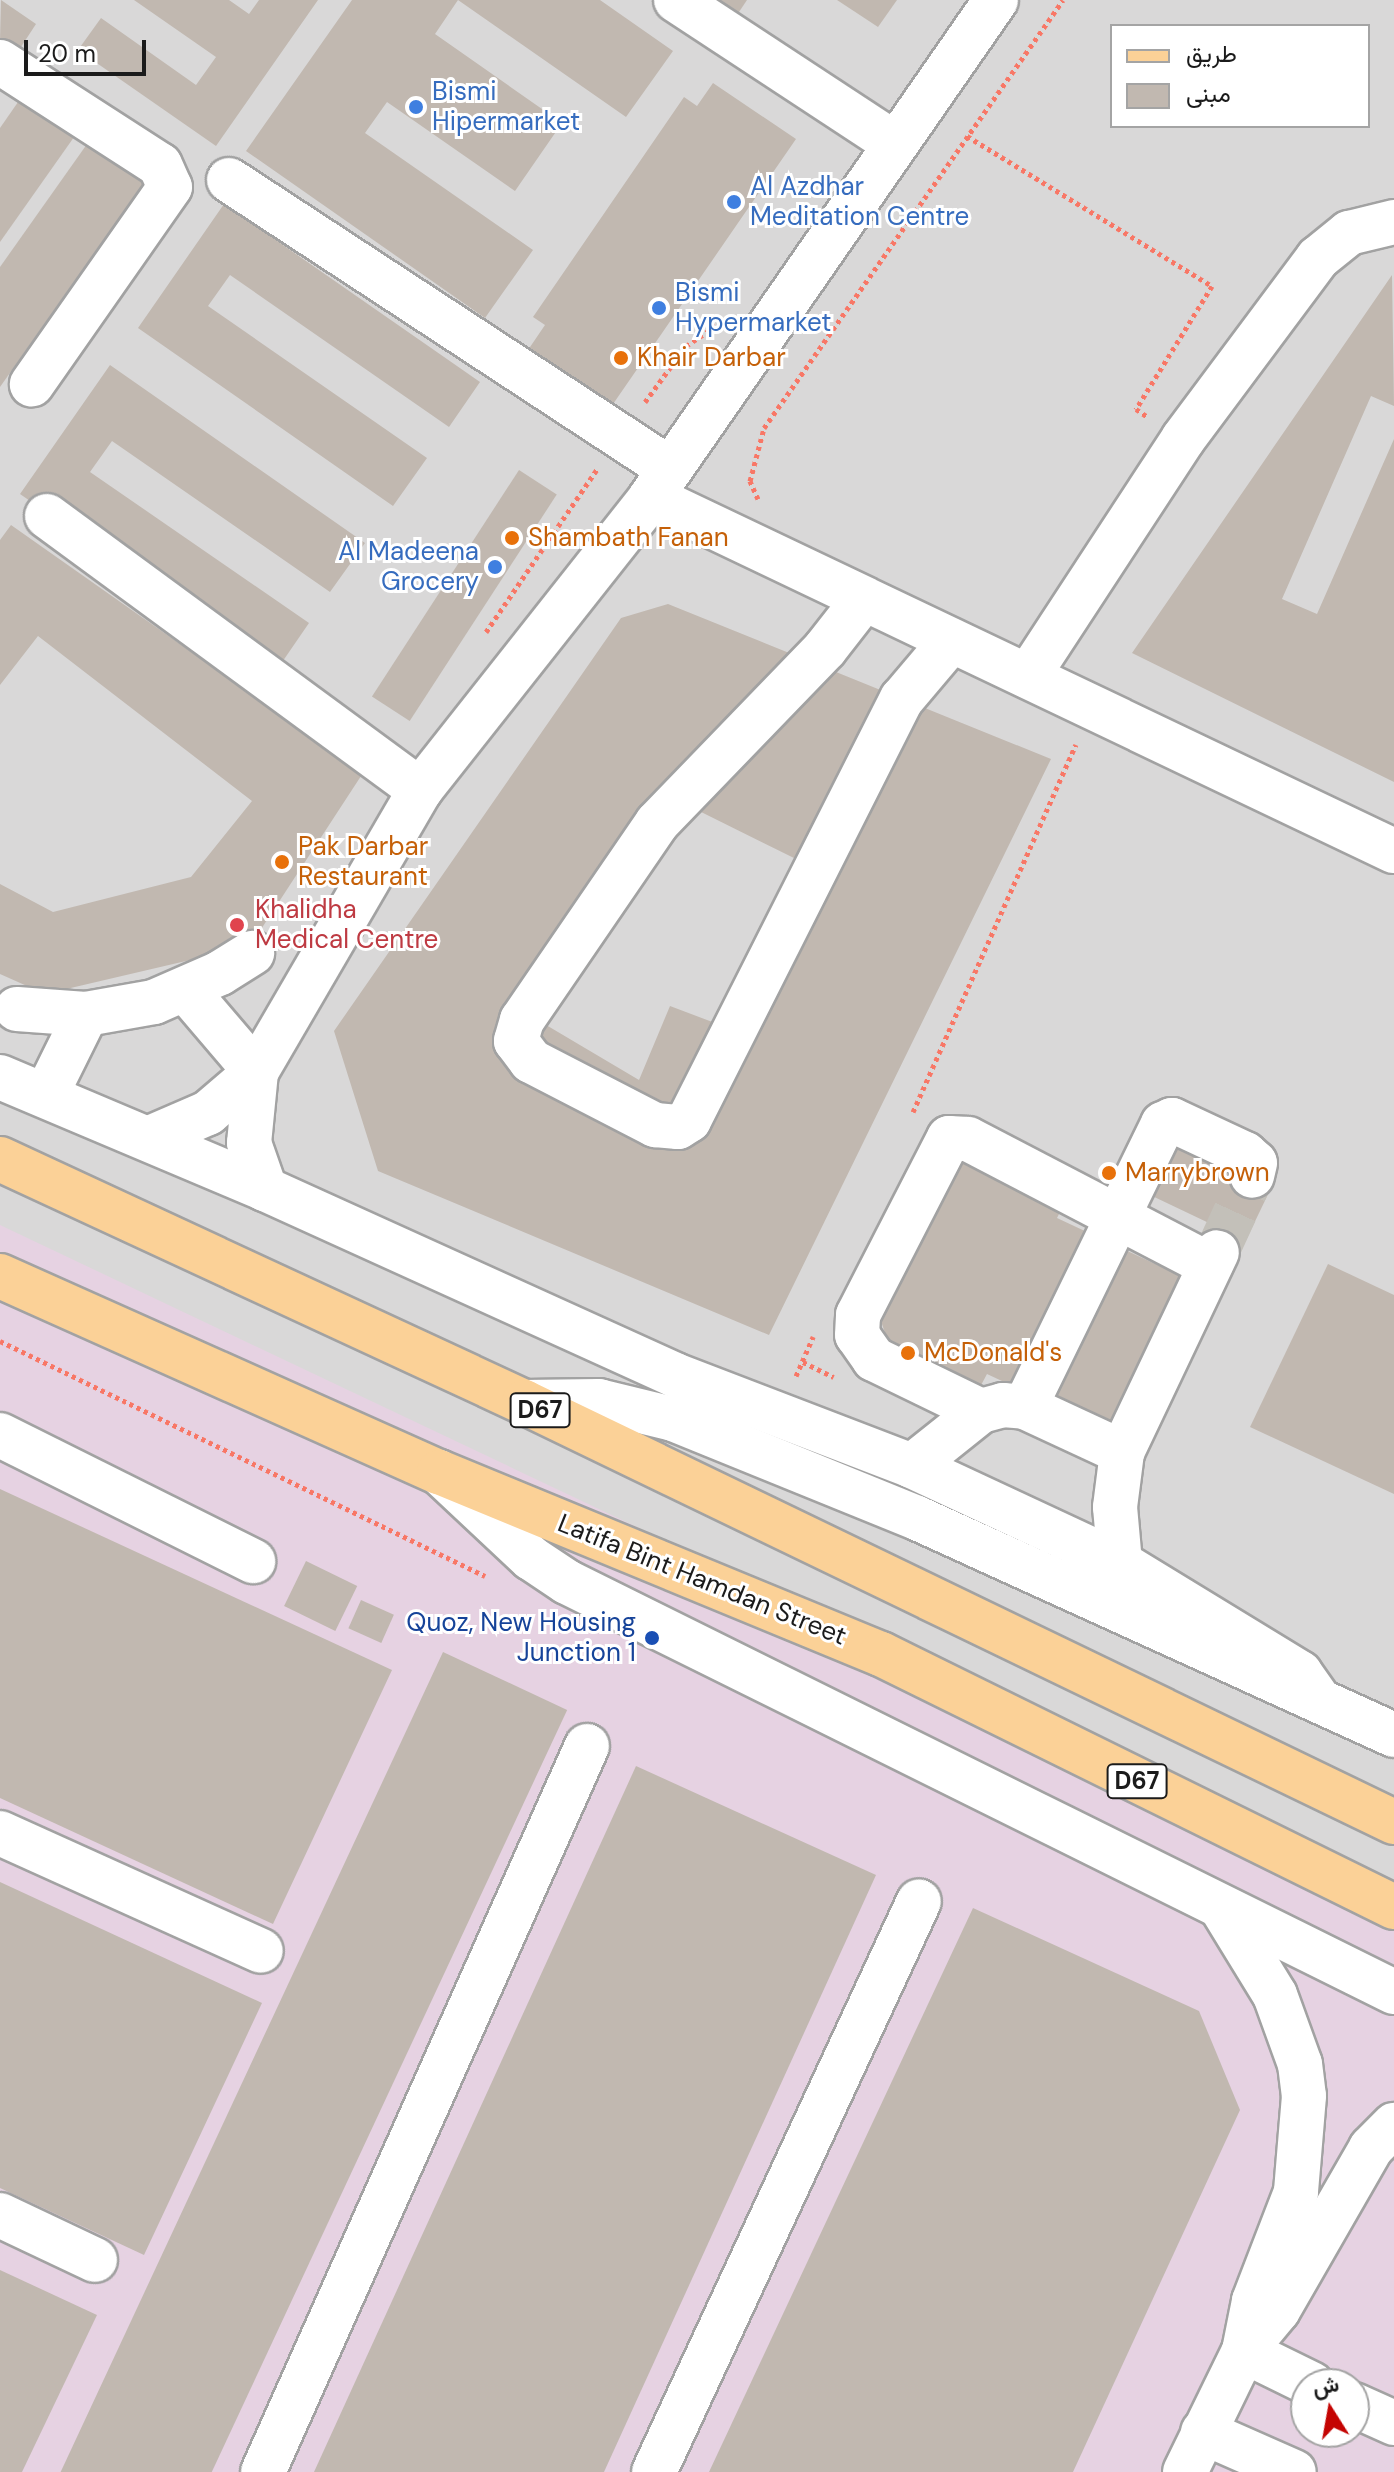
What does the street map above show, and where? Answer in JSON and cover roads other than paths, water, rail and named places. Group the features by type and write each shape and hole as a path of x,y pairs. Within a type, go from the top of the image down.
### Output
{"main road":[{"name":"D67","path":"0,1159 524,1402 1394,1822"},
{"name":"Latifa Bint Hamdan Street","path":"0,1276 439,1472 881,1654 1394,1907"}],"street":[{"path":"676,0 895,144"},
{"path":"150,1138 208,1113 256,1072 420,790 660,483 996,0"},
{"path":"0,62 160,165 170,187 32,384"},
{"path":"229,180 620,436 660,483 787,562 1394,851"},
{"path":"1028,676 1183,439 1318,258 1349,233 1392,218"},
{"path":"47,516 420,790"},
{"path":"864,599 825,649 657,823 522,1020 516,1041 531,1061 655,1125 678,1127 689,1120 902,699 951,641"},
{"path":"17,1009 86,1014 154,1002 186,990 252,953"},
{"path":"186,990 256,1072 249,1143 265,1189"},
{"path":"46,1095 86,1014"},
{"path":"0,1077 150,1138 582,1335 912,1466 1120,1563 1300,1673 1318,1699"},
{"path":"1025,1407 1117,1216 1169,1120 1249,1156 1255,1163 1252,1176"},
{"path":"981,1411 874,1359 857,1335 858,1315 941,1145 954,1137 968,1139 1117,1216 1214,1258 1122,1452 1115,1507 1120,1563"},
{"path":"524,1402 599,1401 673,1419 917,1518 1394,1735"},
{"path":"912,1466 981,1411 1003,1405 1025,1407 1122,1452"},
{"path":"0,1435 253,1561"},
{"path":"439,1472 531,1558 567,1582 1217,1901 1394,1992"},
{"path":"263,2472 587,1746"},
{"path":"0,1833 261,1951"},
{"path":"654,2472 919,1901"},
{"path":"1217,1901 1275,1995 1300,2064 1304,2096 1296,2192 1254,2301 1244,2351"},
{"path":"1185,2472 1244,2351 1278,2310 1371,2148 1394,2125"},
{"path":"0,2215 95,2260"},
{"path":"1244,2351 1290,2374"},
{"path":"1370,2412 1394,2423"},
{"path":"1203,2432 1294,2472"}],"tunnel":[{"path":"1217,1252 1252,1176"}],"place":[{"name":"Bismi Hipermarket","path":"416,107"},
{"name":"Al Azdhar Meditation Centre","path":"734,202"},
{"name":"Bismi Hypermarket","path":"659,308"},
{"name":"Khair Darbar","path":"621,358"},
{"name":"Shambath Fanan","path":"512,538"},
{"name":"Al Madeena Grocery","path":"495,567"},
{"name":"Pak Darbar Restaurant","path":"282,862"},
{"name":"Khalidha Medical Centre","path":"237,925"},
{"name":"Marrybrown","path":"1109,1173"},
{"name":"McDonald's","path":"908,1353"},
{"name":"Quoz, New Housing Junction 1","path":"652,1638"}]}
